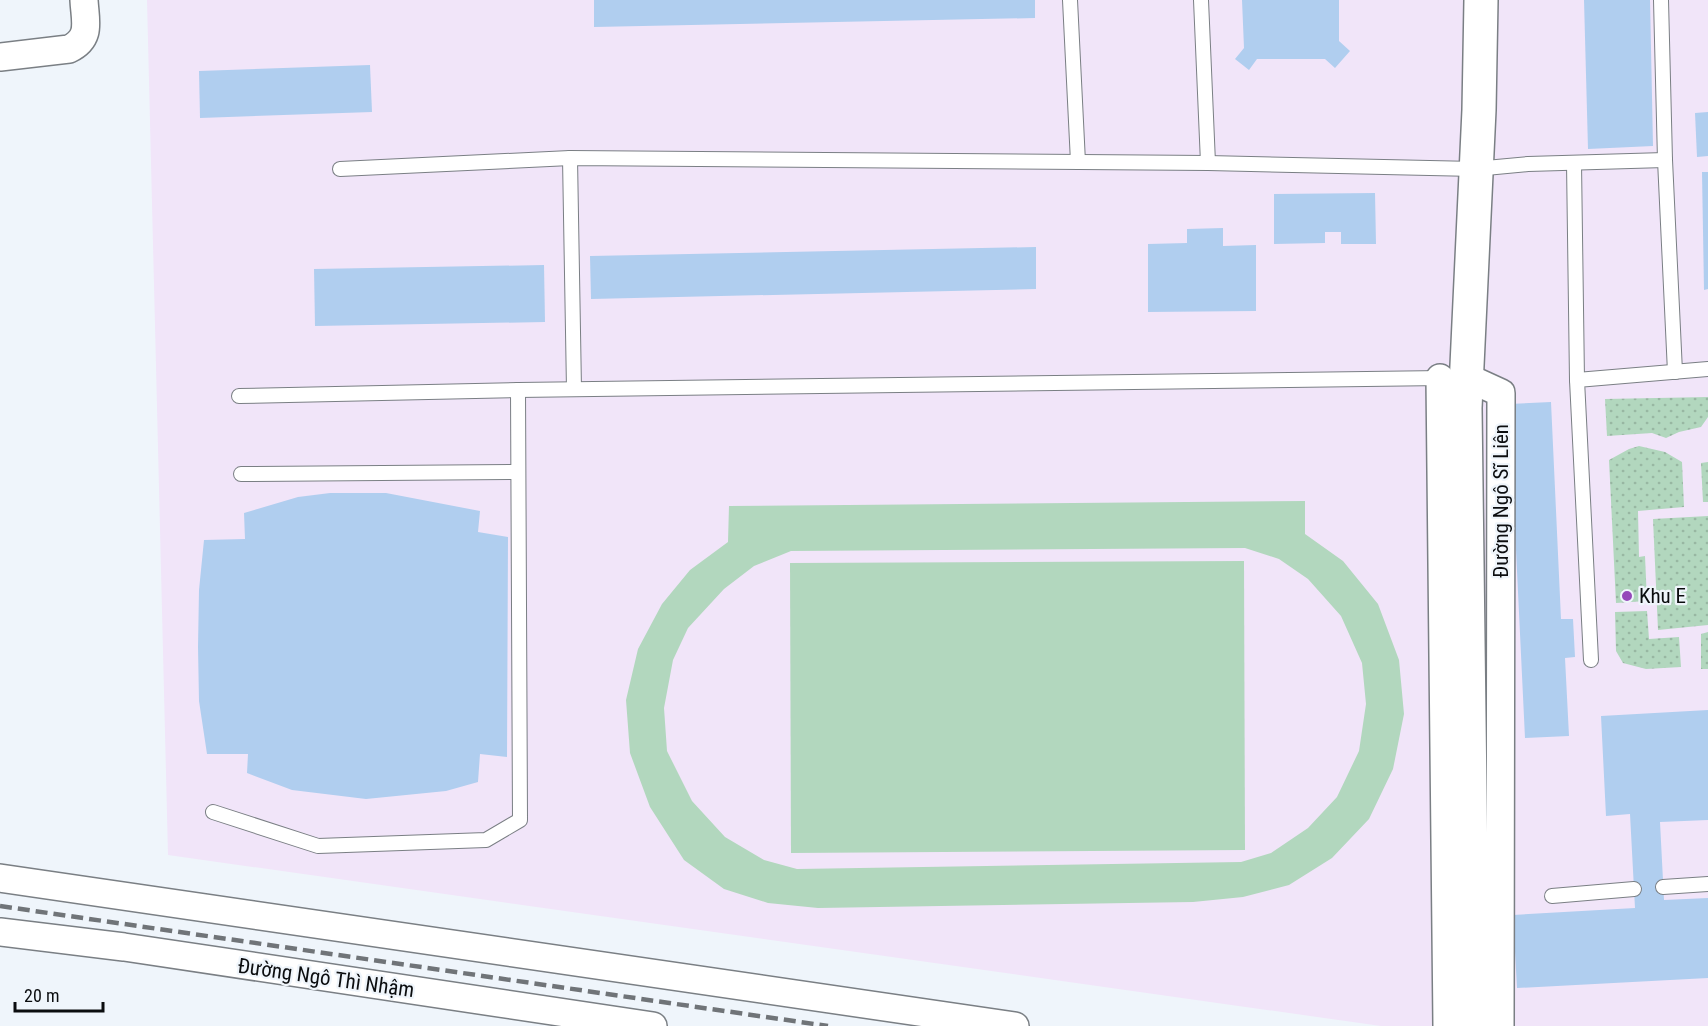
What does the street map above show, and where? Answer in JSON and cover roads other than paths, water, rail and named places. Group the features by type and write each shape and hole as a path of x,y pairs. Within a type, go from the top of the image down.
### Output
{"street":[{"path":"0,57 69,49 79,44 86,30 84,0"},
{"name":"Đường Ngô Sĩ Liên","path":"1473,1026 1457,388 1479,110 1481,0"},
{"path":"1447,1026 1457,388"},
{"name":"Đường Ngô Sĩ Liên","path":"1457,388 1502,393 1500,1026"},
{"path":"0,878 1015,1026"},
{"name":"Đường Ngô Thì Nhậm","path":"0,932 124,947 652,1026"}],"lane":[{"path":"1070,0 1078,162"},
{"path":"1201,0 1208,163"},
{"path":"1661,0 1665,160 1675,372"},
{"path":"570,158 574,389"},
{"path":"340,169 570,158 1208,163 1475,169 1665,160"},
{"path":"1574,163 1577,380 1591,660"},
{"path":"1577,380 1708,369"},
{"path":"239,396 574,389 1457,388"},
{"path":"213,812 318,846 486,840 520,820 518,390"},
{"path":"241,474 518,472"},
{"path":"1663,887 1708,884"},
{"path":"1552,896 1634,889"}],"railway":[{"path":"0,906 828,1026"}],"place":[{"name":"Khu E","path":"1627,596"}]}
